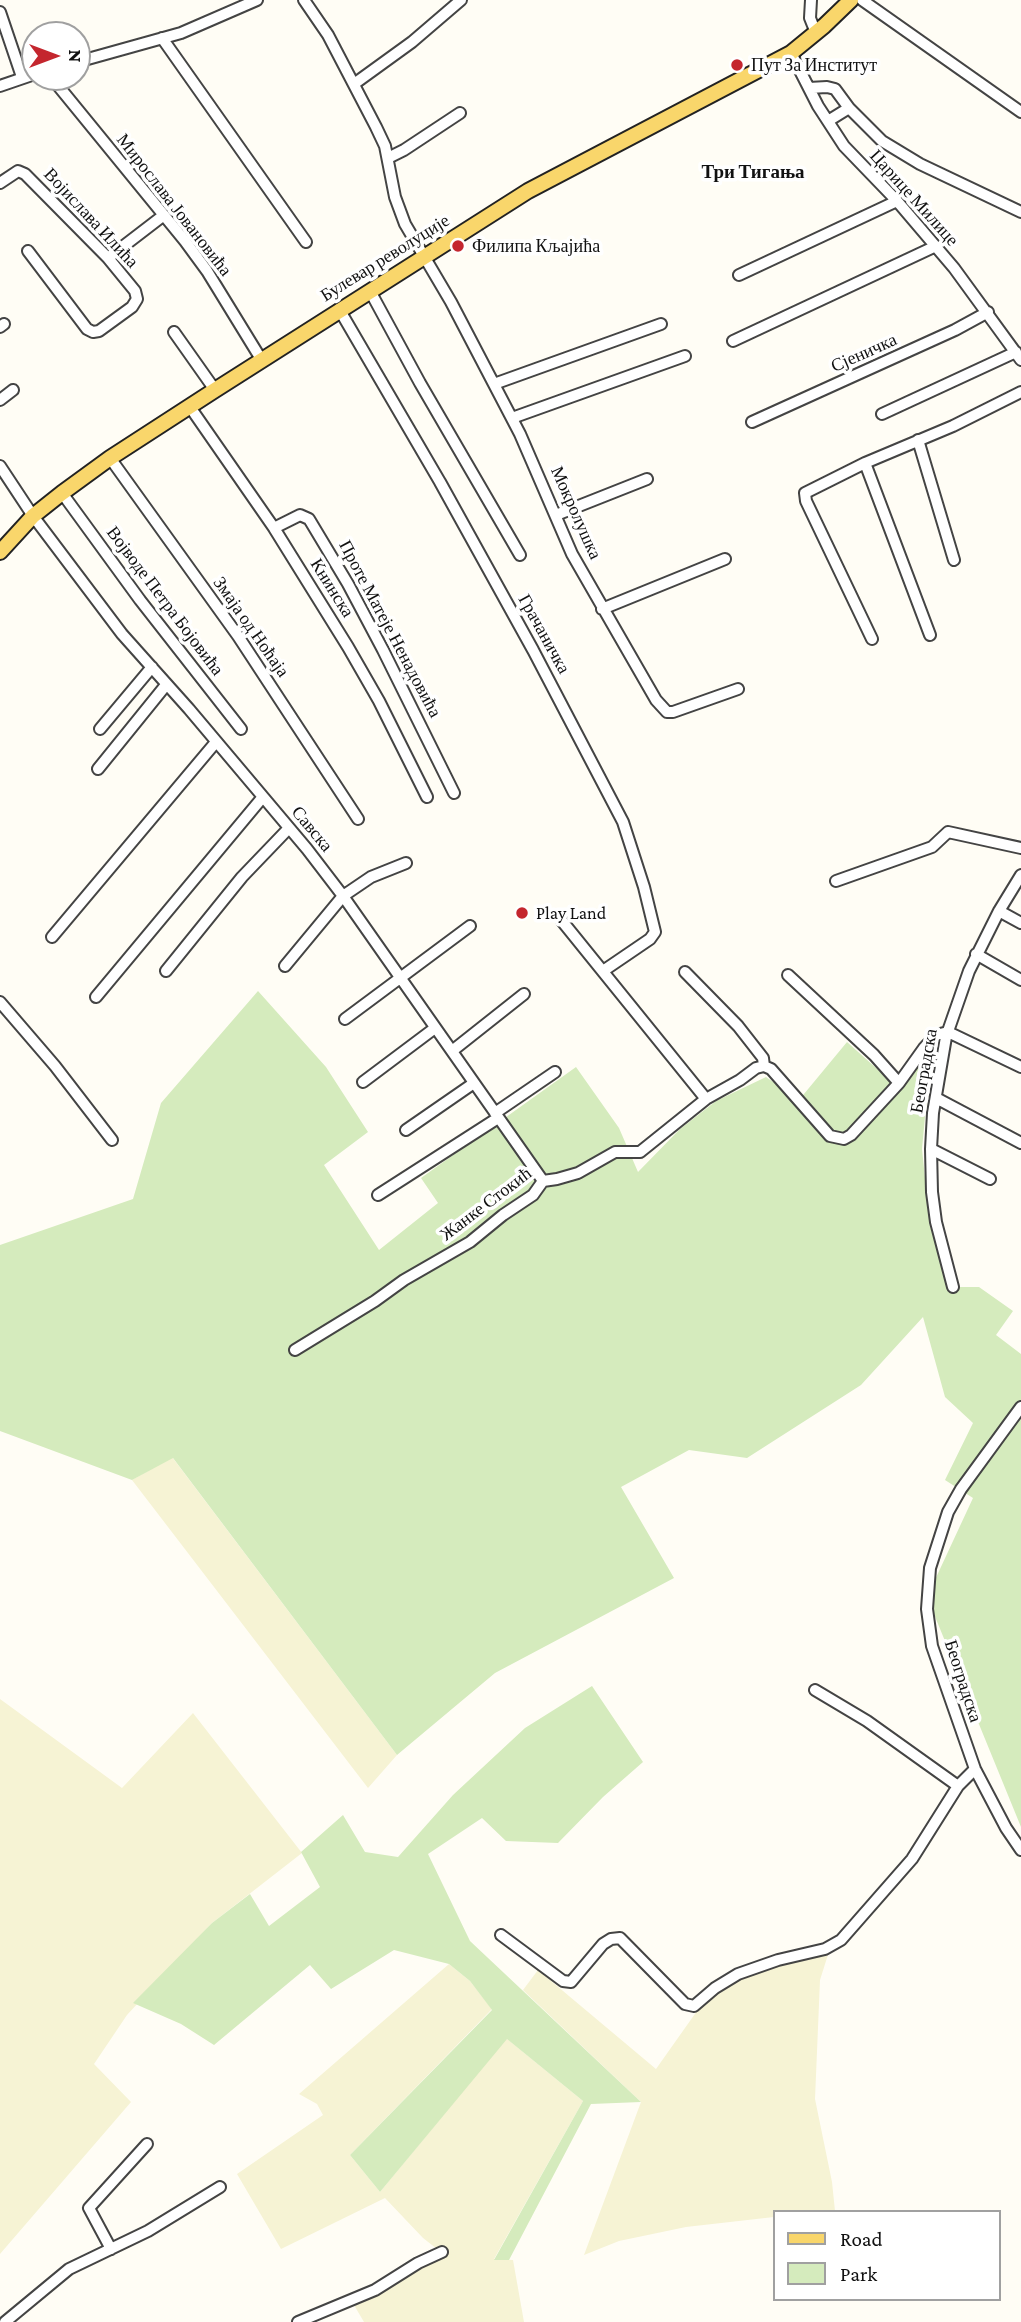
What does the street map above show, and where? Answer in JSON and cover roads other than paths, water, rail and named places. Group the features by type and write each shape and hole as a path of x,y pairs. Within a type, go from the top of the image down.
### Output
{"main road":[{"name":"Булевар револуције","path":"0,551 33,516 62,492 261,359 528,191 791,53 851,0"}],"street":[{"path":"91,58 200,26 257,0"},
{"path":"304,0 328,35 376,127 388,158 397,206 424,258"},
{"path":"354,84 412,42 461,0"},
{"path":"811,0 810,18 816,33"},
{"path":"862,0 1021,112"},
{"path":"0,12 21,74"},
{"path":"162,38 306,242"},
{"name":"Царице Милице","path":"791,53 828,121 861,166 897,201 936,246 988,312 1018,356"},
{"path":"0,86 21,77"},
{"path":"809,88 831,88 880,139 903,155 1021,212"},
{"name":"Мирослава Јовановића","path":"62,91 207,271 261,359"},
{"path":"828,121 849,108"},
{"path":"388,158 460,113"},
{"name":"Војислава Илића","path":"0,183 18,171 25,174 108,258 135,291 137,299 132,307 99,331 93,332 87,329 28,251"},
{"path":"739,275 897,201"},
{"path":"108,258 164,215"},
{"path":"733,341 936,246"},
{"name":"Мокролушка","path":"424,258 451,302 512,418 572,554 656,700 667,712 673,712 738,689"},
{"path":"370,291 520,555"},
{"name":"Грачаничка","path":"339,309 434,471 533,650 623,822 645,887 655,932 650,939 603,971"},
{"name":"Сјеничка","path":"752,422 955,330 988,312"},
{"path":"494,384 661,324"},
{"path":"174,332 215,390"},
{"path":"512,418 685,356"},
{"path":"883,414 1018,356"},
{"path":"0,400 13,390"},
{"path":"872,639 804,497 809,490 1021,392"},
{"name":"Книнска","path":"190,407 274,528 379,701 427,797"},
{"path":"918,440 954,560"},
{"name":"Змаја од Ноћаја","path":"110,458 238,635 358,819"},
{"path":"865,463 930,635"},
{"path":"0,466 33,516"},
{"path":"556,515 647,480"},
{"name":"Војводе Петра Бојовића","path":"62,492 140,600 241,729"},
{"name":"Проте Матеје Ненадовића","path":"274,528 300,515 309,519 383,650 454,793"},
{"name":"Савска","path":"33,516 122,634 289,828 343,896 543,1181"},
{"path":"602,609 726,559"},
{"path":"100,729 152,667"},
{"path":"98,769 166,685"},
{"path":"52,937 216,742"},
{"path":"96,997 262,798"},
{"path":"166,971 242,877 289,828"},
{"path":"836,881 932,847 948,832 1021,848"},
{"path":"285,966 343,896 371,877 406,863"},
{"name":"Београдска","path":"954,1287 936,1222 932,1192 931,1149 936,1098 948,1032 976,954 1021,875"},
{"path":"999,911 1021,923"},
{"path":"562,921 706,1099"},
{"path":"345,1018 470,926"},
{"path":"976,954 1021,980"},
{"path":"685,972 738,1026 763,1058 764,1066 771,1069 830,1136 838,1139 851,1135 940,1033 948,1032 1021,1067"},
{"path":"788,975 874,1055 899,1083"},
{"path":"452,1051 524,994"},
{"path":"0,1002 55,1066 111,1140"},
{"path":"363,1082 435,1028"},
{"name":"Жанке Стокић","path":"295,1350 376,1301 404,1280 470,1242 528,1199 543,1181 557,1180 578,1173 615,1152 640,1152 706,1099 756,1068 764,1066"},
{"path":"378,1195 496,1116 555,1072"},
{"path":"405,1130 474,1083"},
{"path":"936,1098 1021,1143"},
{"path":"931,1149 990,1179"},
{"name":"Београдска","path":"1021,1407 961,1489 948,1512 930,1568 927,1609 932,1646 975,1769 1021,1850"},
{"path":"815,1690 867,1721 958,1786"},
{"path":"501,1935 563,1981 572,1982 603,1944 620,1938 685,2004 694,2006 715,1988 738,1974 778,1959 825,1949 841,1940 912,1859 958,1786 975,1769"},
{"path":"111,2249 89,2208 146,2144"},
{"path":"5,2322 69,2269 148,2231 220,2187"},
{"path":"298,2322 375,2290 418,2263 442,2252"}],"place":[{"name":"Пут За Институт","path":"737,65"},
{"name":"Филипа Кљајића","path":"458,246"},
{"name":"Play Land","path":"522,913"}],"district":[{"name":"Три Тигања","path":"753,172"}]}
